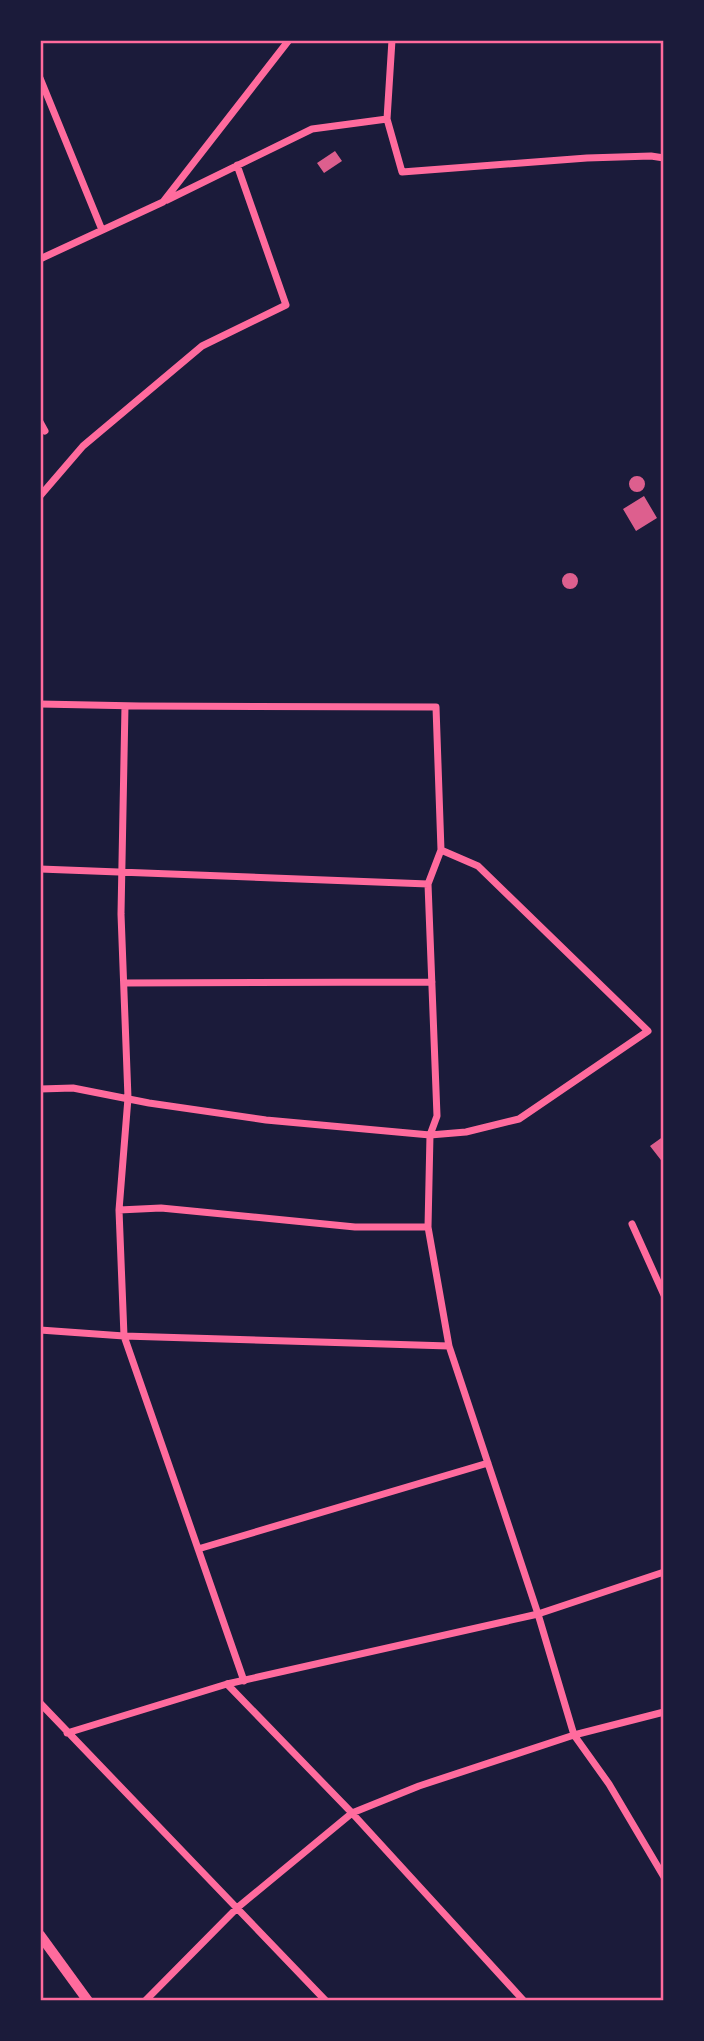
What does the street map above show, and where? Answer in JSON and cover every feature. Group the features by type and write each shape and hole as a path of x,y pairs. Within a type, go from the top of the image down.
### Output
{"main road":[{"path":"40,1935 88,2001"}],"street":[{"path":"163,202 289,40"},
{"path":"392,40 387,119 402,172 587,158 651,156 664,159"},
{"path":"40,78 102,230"},
{"path":"40,259 312,129 387,119"},
{"path":"40,496 83,446 202,345 286,305 237,165"},
{"path":"40,422 45,431"},
{"path":"40,704 436,707 441,850 428,884 437,1116 430,1135 428,1227 449,1346 538,1614 574,1735 609,1784 664,1877"},
{"path":"125,706 122,872 128,1098 118,1210 124,1336 244,1681"},
{"path":"40,1089 73,1088 266,1120 430,1135 466,1132 519,1119 648,1031 478,866 441,850"},
{"path":"40,869 428,884"},
{"path":"124,983 432,982"},
{"path":"118,1210 161,1208 355,1227 428,1227"},
{"path":"632,1223 664,1295"},
{"path":"40,1330 124,1336 449,1346"},
{"path":"198,1549 488,1463"},
{"path":"67,1733 227,1685 538,1614 664,1572"},
{"path":"227,1685 352,1813 524,2001"},
{"path":"40,1703 327,2001"},
{"path":"145,2001 237,1908 352,1813 419,1786 574,1735 664,1712"}],"building":[{"path":"335,151 342,161 324,173 317,163"},
{"path":"637,476 645,484 637,492 629,484"},
{"path":"644,496 657,518 636,531 623,509"},
{"path":"570,573 578,581 570,589 562,581"},
{"path":"664,1136 664,1164 650,1146"}]}
